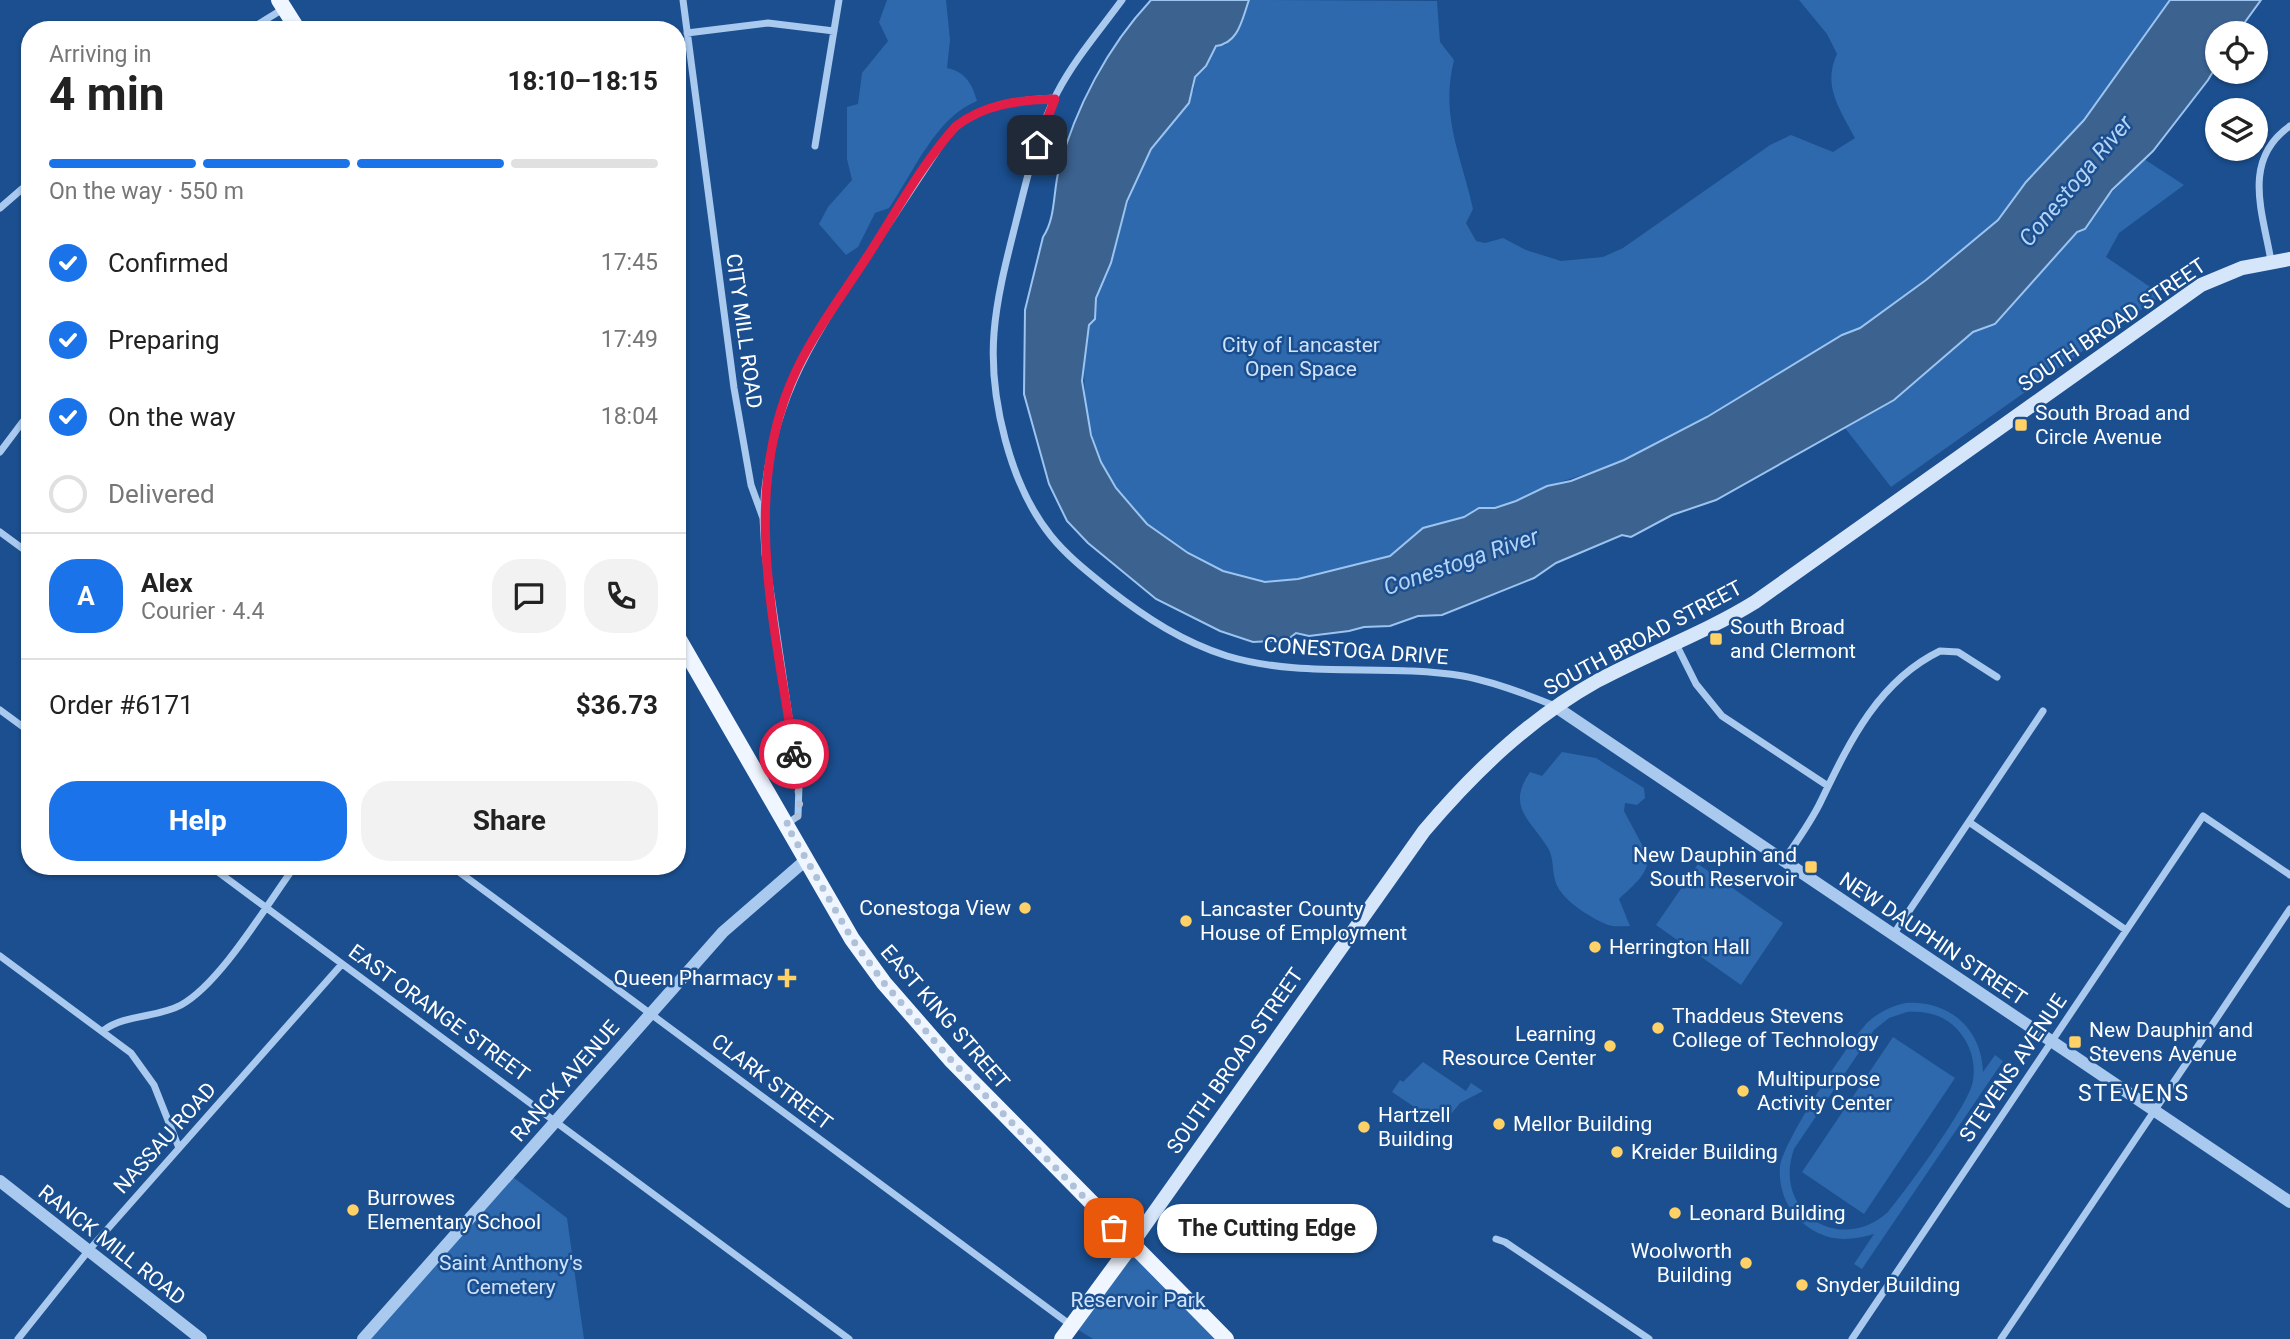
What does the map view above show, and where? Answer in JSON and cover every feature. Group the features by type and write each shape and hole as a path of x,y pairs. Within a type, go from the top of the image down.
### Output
{"main road":[{"path":"281,4 292,21"},
{"name":"SOUTH BROAD STREET","path":"1131,1245 1424,831 1486,764 1556,707 1622,669 1725,620 1772,591 2185,295 2222,275 2272,261 2290,259"},
{"name":"EAST KING STREET","path":"686,652 852,939 889,989 952,1061 1226,1339"},
{"path":"1067,1332 1131,1245"}],"street":[{"name":"CITY MILL ROAD","path":"683,0 686,21"},
{"path":"815,146 839,0"},
{"name":"CONESTOGA DRIVE","path":"1122,0 1055,99 1037,145 1008,257 994,334 996,391 1015,465 1031,503 1052,537 1086,571 1135,609 1172,633 1206,649 1249,661 1293,668 1462,676 1505,687 1556,707"},
{"path":"260,21 281,4"},
{"path":"687,33 768,23 834,31"},
{"name":"CITY MILL ROAD","path":"686,25 734,388 751,485 763,519 765,554 799,785 798,816 786,824"},
{"path":"763,519 765,486 774,434 796,370 823,324 946,137 956,126 980,111 1021,100 1055,99"},
{"path":"2272,261 2258,205 2259,171 2269,148 2290,126"},
{"path":"0,208 21,190"},
{"path":"0,452 21,424"},
{"path":"0,532 21,547"},
{"path":"1676,644 1696,684 1722,716 1828,786"},
{"path":"1784,860 1809,823 1854,734 1893,686 1931,655 1940,651 1958,652 1997,677"},
{"name":"NEW DAUPHIN STREET","path":"1556,707 2290,1202"},
{"path":"0,710 21,725"},
{"path":"1894,935 2043,711"},
{"name":"STEVENS AVENUE","path":"1852,1339 2203,816 2290,875"},
{"path":"1969,822 2126,930"},
{"name":"RANCK AVENUE","path":"363,1339 738,918 807,859"},
{"name":"EAST ORANGE STREET","path":"222,875 849,1339"},
{"path":"104,1030 126,1020 166,1011 200,991 288,875"},
{"name":"CLARK STREET","path":"464,875 1067,1332"},
{"path":"2001,1339 2290,909"},
{"path":"0,956 104,1030 131,1053 154,1085 179,1148"},
{"name":"NASSAU ROAD","path":"18,1339 89,1251 342,964"},
{"name":"RANCK MILL ROAD","path":"0,1181 201,1339"},
{"path":"1496,1239 1505,1242 1649,1339"}],"green space":[{"path":"887,0 946,0 950,40 947,68 959,72 967,79 977,101 962,109 937,133 889,208 875,213 858,247 846,255 819,224 828,207 852,180 847,159 847,107 858,104 862,73 888,41 879,22"},
{"name":"City of Lancaster Open Space","path":"1249,0 1437,1 1440,42 1454,60 1449,100 1451,118 1473,209 1466,223 1476,241 1485,243 1503,238 1526,250 1561,261 1603,257 1623,248 1770,145 1791,135 1833,152 1855,138 1832,87 1831,77 1837,54 1827,34 1799,0 2170,0 2084,120 2026,182 1998,220 1926,280 1860,328 1842,335 1707,418 1622,461 1547,486 1499,507 1476,509 1465,517 1433,527 1397,553 1381,560 1327,573 1263,582 1227,573 1192,556 1159,534 1132,508 1117,488 1095,445 1085,398 1084,374 1089,325 1095,319 1096,298 1136,179 1151,149 1194,90 1195,77 1206,66 1217,46 1226,45"},
{"path":"2144,159 2184,185 2119,233 2106,257 2162,295 1891,487 1845,428 1894,400 1973,332 1995,324 2077,232 2085,229 2097,208"},
{"path":"1562,752 1596,758 1644,788 1645,798 1637,805 1625,803 1624,811 1648,856 1648,863 1642,875 1619,899 1630,926 1608,925 1569,901 1555,880 1548,848 1523,812 1520,795 1530,772 1542,776"},
{"path":"1698,864 1783,923 1741,985 1656,925"},
{"path":"1906,1003 1936,1006 1960,1020 1977,1043 1983,1072 1995,1055 2003,1061 1862,1269 1854,1264 1874,1234 1840,1239 1808,1227 1795,1216 1786,1201 1781,1185 1780,1167 1804,1116 1859,1033 1872,1018","holes":["1914,1012 1940,1017 1952,1024 1962,1035 1973,1062 1972,1085 1947,1131 1888,1212 1869,1224 1850,1229 1831,1228 1814,1220 1801,1208 1793,1191 1790,1171 1794,1149 1874,1030 1889,1018"]},
{"path":"1893,1037 1955,1078 1864,1214 1802,1172"},
{"path":"1423,1062 1466,1091 1471,1083 1483,1091 1460,1103 1451,1114 1431,1118 1392,1092 1400,1080 1403,1082"},
{"name":"Saint Anthony's Cemetery","path":"513,1177 567,1218 584,1339 370,1339"},
{"name":"Reservoir Park","path":"1131,1245 1226,1339 1093,1339 1072,1326"}],"water":[{"name":"Conestoga River","path":"1151,0 1249,0 1235,35 1224,44 1216,46 1206,66 1195,77 1189,103 1151,149 1127,201 1111,263 1096,298 1095,319 1089,325 1082,381 1091,435 1101,462 1116,488 1147,524 1188,553 1223,571 1265,582 1298,579 1390,556 1423,528 1464,517 1479,508 1495,508 1516,501 1547,486 1571,481 1624,460 1707,417 1842,335 1860,328 1926,280 1998,220 2026,182 2084,120 2170,0 2261,0 2246,21 2205,21 2205,84 2153,151 2112,190 2085,229 2077,232 1995,324 1973,332 1894,400 1716,500 1672,515 1631,537 1622,535 1556,563 1534,578 1442,615 1418,616 1390,626 1364,627 1309,636 1296,633 1287,640 1253,642 1220,631 1156,599 1088,543 1067,521 1049,484 1024,394 1025,310 1043,237 1050,221 1057,177 1066,146 1095,79 1135,18"}],"way so far":[{"path":"794,754 800,808 798,816 786,824 860,951 884,983 952,1061 1114,1228"}],"place":[{"name":"South Broad and Circle Avenue","path":"2021,425"},
{"name":"South Broad and Clermont","path":"1716,639"},
{"name":"New Dauphin and South Reservoir","path":"1811,867"},
{"name":"Conestoga View","path":"1025,908"},
{"name":"Lancaster County House of Employment","path":"1186,921"},
{"name":"Herrington Hall","path":"1595,947"},
{"name":"Queen Pharmacy","path":"787,978"},
{"name":"Thaddeus Stevens College of Technology","path":"1658,1028"},
{"name":"New Dauphin and Stevens Avenue","path":"2075,1042"},
{"name":"Learning Resource Center","path":"1610,1046"},
{"name":"Multipurpose Activity Center","path":"1743,1091"},
{"name":"Mellor Building","path":"1499,1124"},
{"name":"Hartzell Building","path":"1364,1127"},
{"name":"Kreider Building","path":"1617,1152"},
{"name":"Burrowes Elementary School","path":"353,1210"},
{"name":"Leonard Building","path":"1675,1213"},
{"name":"The Cutting Edge","path":"1114,1228"},
{"name":"Woolworth Building","path":"1746,1263"},
{"name":"Snyder Building","path":"1802,1285"}],"district":[{"name":"STEVENS","path":"2134,1093"}],"route":[{"path":"794,754 765,554 763,519 769,456 782,406 796,370 831,311 946,137 956,126 968,116 995,106 1021,100 1055,99 1037,145"}]}
